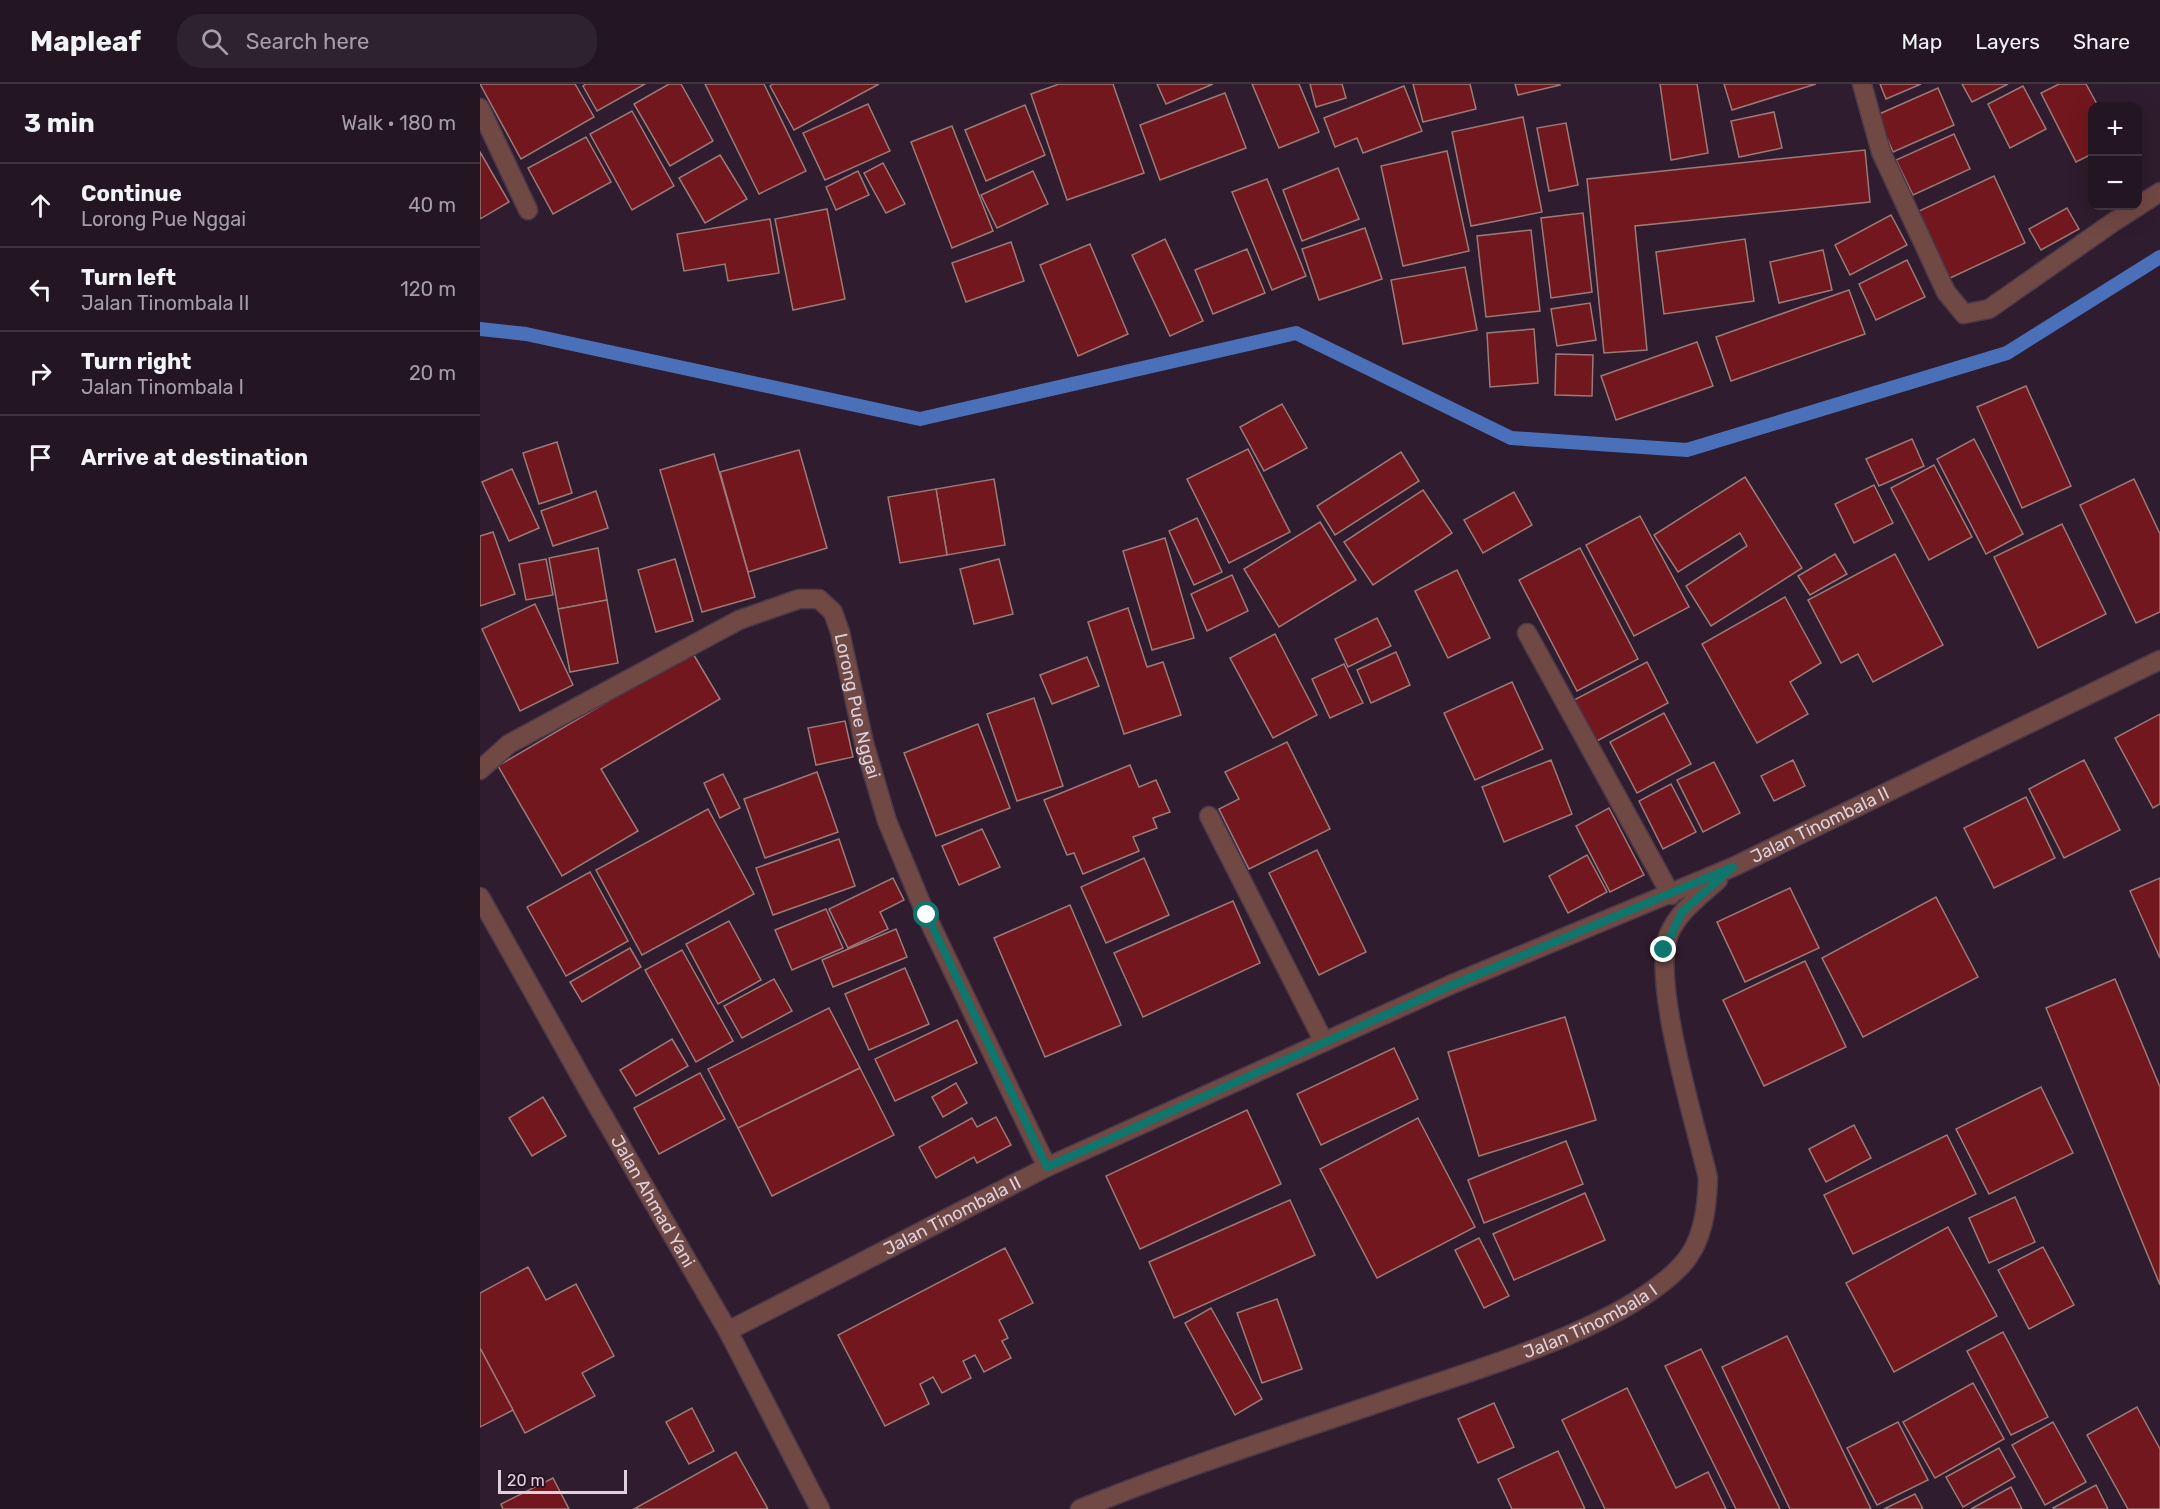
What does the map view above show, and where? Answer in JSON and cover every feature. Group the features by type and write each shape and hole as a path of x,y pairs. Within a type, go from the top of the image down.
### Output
{"street":[{"path":"1862,84 1881,152 1946,292 1964,314 1989,309 2160,192"},
{"path":"480,108 528,210"},
{"name":"Lorong Pue Nggai","path":"480,770 509,744 739,620 799,599 819,599 833,612 840,632 864,743 887,821 927,915 1047,1167"},
{"path":"1527,633 1671,895"},
{"name":"Jalan Tinombala II","path":"728,1331 1047,1167 1461,981 1671,895 1733,867 2160,660"},
{"path":"1209,816 1324,1042"},
{"name":"Jalan Tinombala I","path":"1080,1509 1156,1478 1510,1358 1581,1328 1631,1303 1670,1277 1683,1265 1702,1227 1707,1206 1708,1178 1668,1008 1663,972 1664,950 1682,912 1733,867"},
{"name":"Jalan Ahmad Yani","path":"480,897 728,1331 820,1509"}],"building":[{"path":"480,84 575,84 594,117 521,159"},
{"path":"586,84 645,84 597,111 583,86"},
{"path":"669,84 681,84 713,141 670,166 634,104"},
{"path":"705,84 764,84 806,171 759,194"},
{"path":"773,84 879,84 794,130 770,86"},
{"path":"1059,84 1113,84 1144,173 1067,200 1031,94"},
{"path":"1157,84 1213,84 1166,104"},
{"path":"1252,84 1299,84 1319,132 1279,148"},
{"path":"1310,84 1342,84 1346,98 1316,107"},
{"path":"1413,84 1470,84 1476,109 1423,122"},
{"path":"1515,84 1559,84 1560,85 1518,95"},
{"path":"1660,84 1697,84 1708,153 1671,160"},
{"path":"1724,84 1816,84 1732,110"},
{"path":"1880,84 1921,84 1886,99"},
{"path":"1962,84 2008,84 1972,102"},
{"path":"2059,84 2086,84 2096,102 2088,102 2088,156 2076,162 2041,93"},
{"path":"1404,86 1422,131 1363,153 1357,138 1335,147 1324,118"},
{"path":"2023,86 2046,129 2010,148 1988,104"},
{"path":"1938,88 1954,125 1893,152 1877,115"},
{"path":"1225,93 1246,148 1160,180 1140,125"},
{"path":"868,104 890,151 825,180 803,133"},
{"path":"1025,105 1045,155 986,181 965,130"},
{"path":"632,111 674,186 632,210 590,134"},
{"path":"1774,112 1782,148 1739,157 1731,121"},
{"path":"1523,117 1542,212 1471,226 1452,132"},
{"path":"1566,123 1578,185 1549,191 1537,128"},
{"path":"952,126 993,231 952,248 911,142"},
{"path":"1954,134 1970,169 1913,195 1896,160"},
{"path":"586,137 611,182 553,214 528,168"},
{"path":"1865,150 1870,202 1635,226 1647,350 1604,353 1587,179"},
{"path":"1447,151 1469,251 1403,266 1381,166"},
{"path":"480,152 509,202 480,219"},
{"path":"720,155 747,199 705,223 679,178"},
{"path":"883,163 905,204 886,213 864,173"},
{"path":"1338,168 1359,219 1302,241 1283,190"},
{"path":"858,171 869,195 836,210 826,187"},
{"path":"1033,171 1048,204 997,228 981,195"},
{"path":"1994,176 2025,243 1948,279 1917,212"},
{"path":"1267,179 1306,276 1272,290 1232,192"},
{"path":"2067,208 2079,229 2041,250 2029,229"},
{"path":"827,209 845,299 793,310 775,219"},
{"path":"1583,213 1592,292 1551,298 1541,218"},
{"path":"1891,215 1907,245 1850,275 1835,245"},
{"path":"770,219 779,273 728,281 725,264 684,271 677,234"},
{"path":"1365,228 1382,279 1319,300 1302,249"},
{"path":"1531,230 1540,311 1486,317 1477,236"},
{"path":"1165,239 1203,321 1170,336 1132,255"},
{"path":"1745,239 1754,301 1664,314 1656,252"},
{"path":"1011,242 1024,281 966,302 952,263"},
{"path":"1090,244 1128,334 1078,356 1040,265"},
{"path":"1247,249 1265,293 1213,314 1195,270"},
{"path":"1823,250 1832,290 1779,303 1770,262"},
{"path":"1907,260 1925,297 1876,320 1859,284"},
{"path":"1465,267 1477,330 1403,344 1391,280"},
{"path":"1849,290 1865,334 1731,381 1716,337"},
{"path":"1590,303 1596,340 1557,346 1551,309"},
{"path":"1534,329 1538,383 1490,387 1487,333"},
{"path":"1697,342 1713,386 1616,420 1601,376"},
{"path":"1556,354 1593,355 1592,396 1555,395"},
{"path":"2026,386 2071,486 2022,508 1977,407"},
{"path":"1282,404 1307,448 1264,471 1240,427"},
{"path":"1912,439 1924,466 1879,486 1866,459"},
{"path":"1974,439 2023,534 1986,554 1937,459"},
{"path":"557,442 572,493 539,504 523,453"},
{"path":"1248,449 1290,532 1229,563 1187,479"},
{"path":"799,450 827,548 748,572 720,472"},
{"path":"1401,452 1419,481 1335,535 1317,506"},
{"path":"714,454 755,597 702,612 660,470"},
{"path":"1934,465 1972,537 1929,560 1891,488"},
{"path":"512,469 539,528 509,541 482,482"},
{"path":"1745,477 1802,568 1711,626 1686,586 1747,546 1740,533 1678,572 1654,535"},
{"path":"994,479 1005,545 947,555 936,489"},
{"path":"2134,479 2160,534 2160,612 2136,623 2080,505"},
{"path":"1874,485 1893,523 1854,543 1835,504"},
{"path":"936,489 947,555 900,563 888,497"},
{"path":"1423,490 1452,533 1373,585 1344,542"},
{"path":"596,491 608,528 553,546 541,511"},
{"path":"1514,492 1532,525 1483,553 1464,520"},
{"path":"1640,516 1689,607 1634,636 1586,545"},
{"path":"1197,518 1222,572 1194,585 1169,531"},
{"path":"1320,522 1356,580 1279,627 1244,569"},
{"path":"2062,524 2106,614 2038,648 1994,557"},
{"path":"493,532 515,594 480,606 480,536"},
{"path":"1165,538 1194,638 1152,650 1123,551"},
{"path":"598,548 607,600 558,609 549,558"},
{"path":"1580,548 1638,659 1577,691 1519,580"},
{"path":"1835,554 1847,574 1810,595 1798,576"},
{"path":"1895,554 1943,645 1873,682 1858,654 1841,663 1808,600"},
{"path":"546,559 553,595 526,600 519,564"},
{"path":"675,559 693,621 656,632 638,570"},
{"path":"999,559 1013,614 974,624 960,569"},
{"path":"1457,570 1490,638 1448,658 1415,591"},
{"path":"1232,575 1248,611 1207,631 1191,594"},
{"path":"1785,597 1821,663 1790,682 1808,714 1757,743 1702,644"},
{"path":"607,600 618,663 570,672 558,609"},
{"path":"535,604 573,685 520,711 482,629"},
{"path":"1128,608 1147,667 1163,662 1181,715 1124,734 1088,622"},
{"path":"1377,618 1391,646 1348,667 1335,639"},
{"path":"1275,634 1317,715 1273,738 1230,658"},
{"path":"692,652 720,699 601,769 638,831 562,876 498,766"},
{"path":"1396,652 1410,685 1371,703 1357,670"},
{"path":"1087,657 1099,686 1052,704 1040,675"},
{"path":"1647,662 1668,703 1595,742 1574,700"},
{"path":"1344,664 1363,703 1330,718 1312,679"},
{"path":"1512,682 1543,749 1475,780 1444,713"},
{"path":"1034,698 1063,786 1017,801 987,714"},
{"path":"1664,713 1691,764 1637,793 1610,742"},
{"path":"2160,714 2160,804 2153,808 2115,738"},
{"path":"845,721 853,757 816,765 808,728"},
{"path":"978,724 1010,808 936,836 904,753"},
{"path":"1287,742 1330,829 1249,869 1219,809 1239,799 1225,772"},
{"path":"1551,760 1572,814 1504,842 1482,787"},
{"path":"1793,760 1805,786 1774,801 1761,776"},
{"path":"2084,760 2120,830 2064,858 2029,789"},
{"path":"1714,762 1740,813 1703,832 1677,780"},
{"path":"1130,765 1139,787 1156,780 1170,812 1153,818 1157,828 1133,837 1139,851 1083,874 1074,853 1067,855 1044,800"},
{"path":"817,772 838,832 765,858 744,799"},
{"path":"723,774 740,808 720,818 704,783"},
{"path":"1671,784 1696,832 1663,849 1639,801"},
{"path":"2026,797 2055,858 1994,888 1964,828"},
{"path":"1609,808 1644,875 1610,892 1576,826"},
{"path":"708,809 754,894 642,955 596,870"},
{"path":"982,829 1000,867 959,885 942,846"},
{"path":"839,839 855,886 773,915 756,868"},
{"path":"1317,850 1366,952 1319,975 1269,873"},
{"path":"1587,855 1607,892 1568,913 1549,876"},
{"path":"1144,858 1169,915 1106,943 1081,887"},
{"path":"590,872 628,941 566,976 527,907"},
{"path":"893,878 904,900 880,912 888,929 848,948 829,909"},
{"path":"2160,878 2160,958 2130,891"},
{"path":"1790,888 1819,948 1745,982 1717,922"},
{"path":"1936,897 1978,977 1863,1037 1822,958"},
{"path":"1233,901 1260,963 1143,1017 1114,953"},
{"path":"1070,905 1121,1025 1045,1057 994,938"},
{"path":"826,909 843,948 792,970 775,930"},
{"path":"729,921 761,980 718,1004 686,944"},
{"path":"896,929 907,957 833,987 822,960"},
{"path":"630,948 641,967 582,1002 570,982"},
{"path":"682,950 733,1041 696,1062 645,970"},
{"path":"1805,961 1846,1047 1764,1086 1723,1000"},
{"path":"905,968 929,1024 869,1050 845,994"},
{"path":"774,979 792,1011 742,1038 724,1006"},
{"path":"2115,979 2160,1087 2160,1285 2046,1008"},
{"path":"829,1008 860,1068 738,1128 708,1069"},
{"path":"1565,1017 1596,1120 1479,1156 1448,1052"},
{"path":"957,1020 977,1063 895,1101 875,1059"},
{"path":"672,1039 688,1066 636,1096 620,1070"},
{"path":"1394,1048 1418,1099 1321,1145 1297,1094"},
{"path":"860,1068 894,1135 772,1196 738,1128"},
{"path":"700,1073 725,1119 659,1154 634,1108"},
{"path":"956,1083 967,1103 943,1117 932,1097"},
{"path":"2041,1087 2073,1153 1989,1194 1956,1129"},
{"path":"543,1097 566,1136 532,1156 509,1118"},
{"path":"1247,1110 1281,1184 1140,1249 1106,1176"},
{"path":"996,1117 1011,1145 977,1163 974,1157 936,1178 919,1147 972,1118 977,1127"},
{"path":"1418,1118 1475,1227 1377,1278 1320,1169"},
{"path":"1854,1125 1871,1158 1826,1182 1809,1149"},
{"path":"1947,1135 1976,1194 1853,1254 1824,1195"},
{"path":"1566,1141 1583,1184 1484,1223 1468,1180"},
{"path":"1585,1193 1605,1240 1514,1280 1493,1234"},
{"path":"2015,1197 2035,1242 1989,1263 1969,1218"},
{"path":"1290,1200 1315,1255 1174,1318 1149,1262"},
{"path":"1948,1227 1997,1316 1894,1372 1846,1283"},
{"path":"1479,1238 1509,1296 1484,1308 1455,1250"},
{"path":"2043,1247 2074,1305 2029,1329 1998,1270"},
{"path":"1005,1248 1033,1303 999,1320 1008,1338 1002,1341 1011,1358 984,1372 975,1355 963,1361 971,1378 942,1393 933,1377 920,1384 929,1404 885,1426 838,1335"},
{"path":"528,1267 546,1300 576,1284 614,1356 582,1373 595,1396 525,1433 480,1348 480,1293"},
{"path":"1277,1299 1302,1369 1262,1383 1237,1313"},
{"path":"1211,1308 1262,1399 1235,1415 1185,1323"},
{"path":"2003,1332 2048,1417 2011,1435 1967,1351"},
{"path":"1787,1336 1871,1509 1790,1509 1722,1367"},
{"path":"480,1348 513,1410 480,1427"},
{"path":"1701,1349 1780,1509 1736,1509 1665,1366"},
{"path":"1973,1383 2004,1439 1935,1478 1903,1422"},
{"path":"1627,1388 1676,1488 1708,1472 1726,1509 1605,1509 1562,1420"},
{"path":"1494,1403 1514,1447 1478,1463 1458,1419"},
{"path":"2137,1407 2160,1449 2160,1509 2128,1509 2087,1435"},
{"path":"692,1408 714,1451 689,1464 666,1422"},
{"path":"1898,1422 1928,1480 1877,1505 1847,1448"},
{"path":"2053,1422 2086,1482 2045,1505 2012,1445"},
{"path":"1999,1448 2015,1477 1963,1507 1946,1477"},
{"path":"1558,1451 1585,1509 1512,1509 1498,1479"},
{"path":"736,1452 768,1509 634,1509"},
{"path":"553,1478 569,1509 503,1509 501,1504"},
{"path":"2096,1485 2108,1509 2053,1508"},
{"path":"2011,1487 2022,1509 1971,1509"},
{"path":"1915,1494 1923,1509 1884,1509"}],"waterway":[{"path":"480,329 526,334 920,419 1296,333 1511,438 1687,450 2007,353 2160,257"}],"route":[{"path":"927,915 1047,1167 1450,986 1733,867 1682,912 1664,950"}]}
